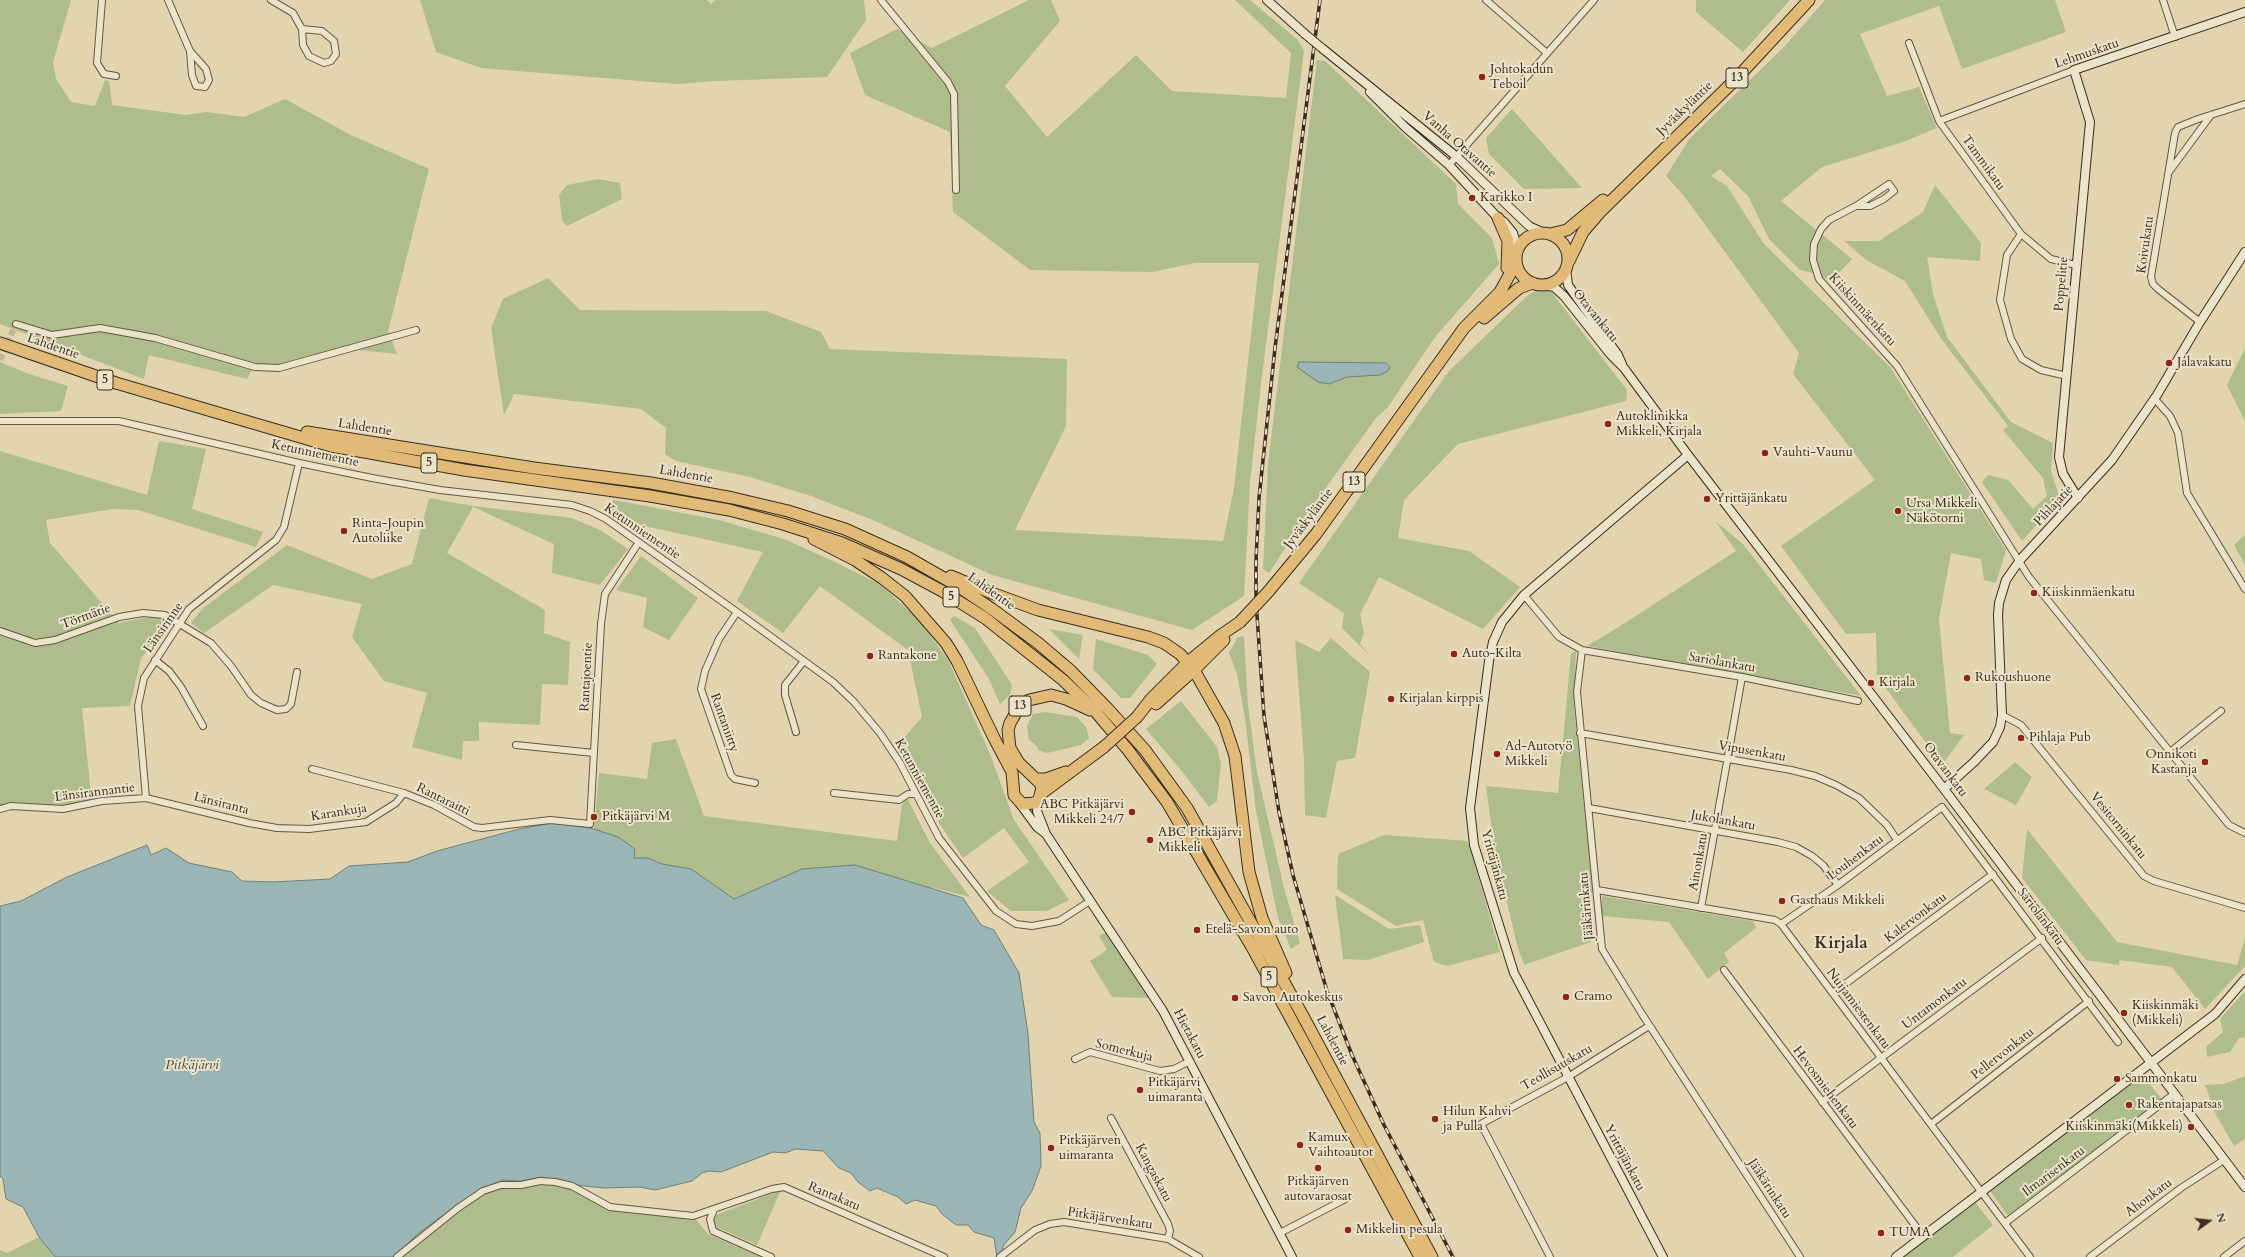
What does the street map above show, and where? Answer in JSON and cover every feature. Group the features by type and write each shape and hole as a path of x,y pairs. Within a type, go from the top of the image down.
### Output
{"highway":[{"name":"Jyväskyläntie","path":"1567,265 1583,232 1661,151 1735,80 1809,0"},
{"name":"Jyväskyläntie","path":"1547,233 1562,232 1578,222 1661,151"},
{"path":"1493,299 1506,271 1508,261 1508,241 1498,218"},
{"name":"13","path":"1516,262 1518,249 1531,237 1547,233"},
{"path":"1547,233 1559,238 1564,243 1567,265"},
{"name":"Jyväskyläntie","path":"1040,796 1063,779 1069,772 1104,747 1191,666 1221,635 1240,622 1268,592 1316,534 1464,328 1506,285 1516,262"},
{"path":"1516,262 1522,276 1538,284"},
{"name":"13","path":"1538,284 1557,280 1567,265"},
{"name":"Jyväskyläntie","path":"1434,368 1504,300 1519,288 1538,284"},
{"name":"Lahdentie","path":"0,342 116,383 212,413 332,446 464,470 650,496 729,510 783,524 842,543 901,569 942,591 985,618 1028,650 1063,680 1095,712 1128,750 1167,802 1223,895 1420,1257"},
{"name":"Lahdentie","path":"212,413 332,437 534,468 651,483 733,498 788,511 845,529 907,557 956,585 1038,643 1071,671 1145,750 1170,782 1209,845 1432,1257"},
{"path":"783,524 870,569 905,596 927,618 946,643 966,677 999,749 1012,772 1015,795 1029,805 1040,796 1040,783 1034,778 1027,776 1018,780 1015,795"},
{"path":"907,557 989,592 1038,610 1148,637 1170,647 1180,654 1191,666 1224,723 1232,746 1238,773 1246,850 1254,890 1262,918 1304,1018"},
{"name":"13","path":"1034,778 1013,754 1008,738 1010,722 1023,704 1036,696 1051,695 1095,712"},
{"name":"Jyväskyläntie","path":"1034,778 1046,779 1069,772"}],"street":[{"path":"102,0 97,63 104,74 116,76"},
{"path":"168,0 190,51 206,69 209,80 205,87 196,86 192,75 190,51"},
{"path":"271,0 293,13 302,29 303,45 309,56 324,63 331,62 336,54 334,41 322,31 302,29"},
{"path":"881,0 948,82 954,94 956,190"},
{"name":"Vanha Otavantie","path":"1267,0 1323,49 1457,157 1529,226 1547,233"},
{"path":"1486,0 1547,53"},
{"path":"1449,165 1594,0"},
{"path":"2163,0 2175,37"},
{"name":"Lehmuskatu","path":"1939,121 2074,70 2245,12"},
{"name":"Tammikatu","path":"1909,43 1939,121 2021,234 2051,259 2076,266"},
{"name":"Poppelitie","path":"2074,70 2090,122 2059,457 2063,474 2078,498"},
{"name":"Vanha Otavantie","path":"1356,76 1398,120 1449,165 1498,218 1504,222 1513,233 1518,249"},
{"name":"Koivukatu","path":"2200,322 2158,289 2153,284 2151,277 2175,133 2178,127 2245,104"},
{"name":"Koivukatu","path":"2169,172 2211,115"},
{"name":"Kiiskinmäenkatu","path":"1856,206 1870,206 1884,199 1894,191 1889,184 1856,206 1829,220 1821,229 1814,244 1813,260 1819,279 1897,366 2020,560 2029,577 2229,825 2245,833"},
{"path":"2021,234 2007,255 2000,300 2011,339 2022,359 2041,370 2067,376"},
{"name":"Pihlajatie","path":"1944,788 1974,762 1993,742 2000,727 2002,715 1999,603 2006,580 2020,560 2112,460 2154,398 2245,252"},
{"name":"Otavankatu","path":"1567,265 1568,285 1618,354 1624,368"},
{"name":"Otavankatu","path":"1538,284 1554,287 1564,296 1610,354 1624,368 1688,456 1944,788 2245,1187"},
{"path":"16,324 52,335 100,328 155,338 255,367 279,368 416,330"},
{"path":"2154,398 2170,416 2178,432 2187,493 2245,589"},
{"name":"Ketunniementie","path":"0,421 119,421 299,463 440,490 572,505 606,518 833,682 880,734 900,763 939,838 996,911 1016,924 1032,926 1059,921 1090,902"},
{"name":"Yrittäjänkatu","path":"1663,1257 1514,973 1472,832 1470,808 1475,760 1493,642 1502,622 1524,595 1688,456"},
{"name":"Länsirinne","path":"146,798 138,706 144,678 195,603 276,540 284,527 299,463"},
{"name":"Rantajoentie","path":"590,824 601,624 605,594 611,582 639,542"},
{"path":"1524,595 1559,637 1582,650"},
{"name":"Rantaniitty","path":"737,612 719,639 705,671 700,689 731,775 735,779 756,784"},
{"name":"Törmätie","path":"0,631 35,643 56,640 120,617 143,613 166,615 211,644 220,652 251,695 261,703 277,710 286,709 291,704 297,672"},
{"name":"Sariolankatu","path":"1582,650 1742,677 1858,701"},
{"name":"Jääkärinkatu","path":"1582,650 1577,692 1580,733 1598,890 1602,949 1610,966 1800,1257"},
{"path":"155,660 168,671 181,687 203,726"},
{"path":"796,732 785,695 784,685 804,661"},
{"name":"Ainonkatu","path":"1702,908 1742,677"},
{"path":"2170,752 2221,711"},
{"name":"Vesitorninkatu","path":"2002,715 2021,725 2144,876 2154,881 2245,908"},
{"name":"Vipusenkatu","path":"1580,733 1791,770 1814,776 1836,785 1859,798 1872,808 1897,840"},
{"path":"516,745 594,753"},
{"name":"Rantaraitti","path":"312,769 404,793 434,804 465,824 474,827 482,828 550,820 590,824"},
{"name":"Karankuja","path":"291,829 310,829 366,822 396,803 404,793"},
{"path":"834,793 899,800 908,794 916,794"},
{"name":"Hietakatu","path":"1015,795 1037,827 1046,834"},
{"name":"Hietakatu","path":"1040,796 1037,811 1046,834 1163,1011 1292,1257"},
{"name":"Länsirannantie","path":"0,809 11,806 63,810 102,801 146,798"},
{"name":"Länsiranta","path":"146,798 249,823 291,829"},
{"name":"Sariolankatu","path":"1942,807 2042,938 2118,1042"},
{"name":"Louhenkatu","path":"1781,924 1838,885 1942,807"},
{"name":"Jukolankatu","path":"1589,808 1715,832 1778,842 1796,847 1812,856 1823,865 1838,885"},
{"name":"Kalervonkatu","path":"1833,993 1993,874"},
{"path":"1598,890 1775,920 1781,924"},
{"name":"Nuijamiestenkatu","path":"1781,924 2030,1257"},
{"name":"Untamonkatu","path":"1822,1102 2042,938"},
{"name":"Hevosmiehenkatu","path":"1724,970 1923,1236"},
{"path":"1896,1257 2150,1062 2215,1014 2245,979"},
{"name":"Pellervonkatu","path":"1931,1124 2089,1001"},
{"name":"Teollisuuskatu","path":"1550,1257 1480,1124 1568,1077 1649,1026"},
{"name":"Somerkuja","path":"1075,1058 1090,1052 1160,1071 1174,1069 1190,1061"},
{"name":"Ilmarisenkatu","path":"2005,1223 2174,1094"},
{"name":"Kangaskatu","path":"1111,1118 1168,1224 1170,1231 1168,1239"},
{"name":"Ahonkatu","path":"2090,1257 2181,1188 2224,1160"},
{"name":"Rantakatu","path":"397,1257 483,1190 501,1185 521,1185 540,1181 555,1182 572,1186 610,1207 693,1216 772,1189 784,1187 944,1257"},
{"path":"1280,1233 1349,1197"},
{"path":"714,1210 710,1219 713,1231 771,1257"},
{"name":"Pitkäjärvenkatu","path":"1000,1257 1035,1230 1050,1224 1064,1222 1168,1239 1199,1257"},
{"path":"2224,1257 2245,1241"}],"green space":[{"path":"0,0 71,0 53,62 56,79 71,102 95,106 105,80 109,81 112,105 186,115 207,112 244,117 285,99 351,135 429,169 388,331 397,354 349,349 251,371 247,379 149,355 144,379 0,324"},
{"path":"420,0 707,0 711,4 715,0 864,0 866,20 827,77 677,84 481,68 436,52"},
{"path":"1029,0 1051,0 1060,21 1005,86 1047,137 1136,55 1172,91 1286,98 1291,53 1235,0 1250,0 1298,40 1304,51 1262,375 1250,483 1244,596 1192,630 992,575 875,521 811,496 750,477 676,461 665,454 666,428 641,409 514,394 504,415 491,328 503,299 548,278 580,310 766,311 821,332 830,349 1067,359 1066,426 1015,530 1223,541 1234,488 1259,263 1195,263 1152,272 1030,270 953,212 950,132 865,95 850,53 897,29 932,48"},
{"path":"1696,0 1790,0 1743,52 1696,12"},
{"path":"1825,0 2055,0 2066,32 1962,69 1939,6 1860,34 1887,96 1919,87 1937,128 1903,142 1822,167 1781,201 1852,259 1831,281 1817,274 1800,270 1769,239 1748,196 1720,169 1711,176 1727,186 1764,244 1890,367 2006,550 1996,583 1984,580 1981,559 1951,553 1939,619 1950,733 1964,735 1942,765 1877,676 1876,633 1846,634 1781,546 1875,480 1793,374 1799,353 1684,196 1666,176 1690,138 1785,46"},
{"path":"1317,60 1325,61 1456,184 1458,204 1492,238 1499,264 1435,337 1388,407 1376,418 1312,507 1269,573 1263,569 1268,464"},
{"path":"1512,109 1582,188 1524,189 1489,154 1486,138"},
{"path":"598,179 620,183 622,199 567,226 562,220 559,195 567,185"},
{"path":"1935,185 1981,243 1980,261 1927,257 1933,294 1947,337 2011,422 2053,443 2051,471 2060,499 2022,541 1982,482 1988,475 2008,480 2033,509 2047,496 2043,478 2003,430 2008,426 1942,340 1905,281 1866,260 1844,241 1879,241 1923,212"},
{"path":"1546,285 1627,390 1626,401 1458,444 1404,500 1398,538 1469,551 1520,587 1483,629 1379,577 1360,614 1364,633 1360,644 1370,656 1342,628 1344,613 1299,583 1449,371 1527,296"},
{"path":"2245,348 2245,421 2227,385"},
{"path":"0,362 29,374 68,386 61,411 0,414"},
{"path":"159,441 206,449 192,509 263,532 256,547 138,510 113,509 46,520 50,543 119,623 154,616 162,618 170,625 141,658 130,706 82,708 92,803 68,808 0,809 0,451 147,495"},
{"path":"429,498 473,506 572,518 600,530 628,549 600,585 552,573 554,544 473,507 447,553 545,610 544,633 570,642 568,685 542,684 540,725 479,722 479,741 463,741 462,760 412,747 427,693 384,681 352,637 362,604 273,585 204,633 191,623 202,609 287,545 372,579 412,564"},
{"path":"614,500 719,520 784,539 881,585 922,623 949,662 990,754 1014,820 1069,900 1047,911 1011,911 987,891 1029,862 1004,828 963,858 939,823 915,772 898,745 922,717 908,650 820,586 783,633 737,601 763,552 631,523 606,510"},
{"path":"1715,521 1743,544 1861,696 1587,646 1736,551"},
{"path":"2245,535 2245,565 2234,545"},
{"path":"641,556 698,598 669,640 643,627 647,598 616,590"},
{"path":"954,616 975,628 1012,685 1010,695 1000,704 989,679 950,620"},
{"path":"1049,629 1083,635 1079,659"},
{"path":"1244,636 1248,705 1257,772 1284,888 1300,943 1291,949 1278,918 1256,811 1245,718 1237,674 1229,653 1238,637"},
{"path":"1331,638 1370,672 1355,758 1337,761 1326,818 1305,815 1304,759 1295,640 1319,652"},
{"path":"1096,639 1148,655 1157,664 1130,698 1121,698 1093,669"},
{"path":"1576,651 1574,706 1593,891 1587,898 1591,942 1524,965 1517,945 1494,846 1486,786 1558,793 1571,654"},
{"path":"1181,701 1217,747 1221,764 1217,801 1209,807 1185,775 1146,729"},
{"path":"1045,712 1077,717 1086,727 1089,738 1081,745 1061,750 1047,753 1038,750 1037,746 1029,740 1027,726 1033,714"},
{"path":"676,739 704,816 897,841 902,805 907,798 930,843 970,897 934,888 759,889 734,899 691,869 662,864 648,858 634,858 635,849 618,837 594,829 599,773 647,779 652,743"},
{"path":"2015,762 2032,777 2016,805 1984,789"},
{"path":"2027,829 2117,942 2237,965 2245,938 2245,966 2205,1009 2172,967 2119,960 2119,965 2086,960 2022,878"},
{"path":"1384,835 1468,841 1500,952 1447,966 1434,962 1423,920 1396,926 1337,889 1338,854"},
{"path":"1335,895 1389,929 1420,925 1424,942 1368,960 1343,959"},
{"path":"1602,896 1753,921 1756,928 1724,953 1729,962 1708,979 1669,922 1602,916"},
{"path":"1106,932 1150,998 1112,997 1090,961 1107,950 1099,936"},
{"path":"2245,991 2245,1037 2239,1038 2230,1052 2207,1057 2206,1047 2223,1032 2220,1019"},
{"path":"2142,1075 2162,1099 2008,1216 1990,1191"},
{"path":"2245,1076 2245,1139 2234,1146 2216,1115 2205,1085 2224,1084"},
{"path":"542,1177 575,1185 610,1207 693,1216 708,1234 762,1257 393,1257 420,1232 466,1199 502,1180 520,1181"},
{"path":"781,1190 757,1245 716,1227 713,1223 716,1215"},
{"path":"1975,1202 1993,1225 1953,1257 1903,1257"},
{"path":"39,1237 55,1257 0,1257 0,1250 7,1253"}],"water":[{"path":"1299,362 1386,363 1390,367 1388,371 1380,375 1347,377 1329,384 1318,382 1297,367"},
{"name":"Pitkäjärvi","path":"557,822 594,829 618,837 635,849 634,858 648,858 662,864 691,869 734,899 802,869 855,865 963,898 981,925 994,930 1019,973 1028,1034 1034,1122 1040,1133 1041,1166 1032,1191 1021,1208 1015,1232 1003,1246 1002,1257 997,1257 994,1238 974,1232 968,1225 956,1225 942,1214 936,1206 915,1200 906,1204 898,1197 877,1188 870,1191 858,1182 851,1173 839,1168 823,1151 796,1149 785,1153 773,1152 721,1172 709,1171 702,1173 692,1181 655,1190 640,1187 604,1188 575,1185 542,1177 520,1181 502,1180 466,1199 420,1232 393,1257 55,1257 39,1237 23,1207 6,1199 3,1179 0,1176 0,906 21,901 67,877 147,845 151,855 166,848 189,863 232,872 242,881 273,882 330,879 349,866 408,862 437,851 519,829"}],"tunnel":[{"path":"0,360 16,324"}],"railway":[{"path":"1320,0 1275,348 1259,498 1256,601 1264,716 1279,812 1293,875 1327,991 1352,1055 1384,1125 1453,1257"}],"place":[{"name":"Johtokadun Teboil","path":"1482,77"},
{"name":"Karikko I","path":"1472,198"},
{"name":"Jalavakatu","path":"2169,363"},
{"name":"Autoklinikka Mikkeli, Kirjala","path":"1608,424"},
{"name":"Vauhti-Vaunu","path":"1765,453"},
{"name":"Yrittäjänkatu","path":"1707,499"},
{"name":"Ursa Mikkeli Näkötorni","path":"1898,511"},
{"name":"Rinta-Joupin Autoliike","path":"344,531"},
{"name":"Kiiskinmäenkatu","path":"2034,593"},
{"name":"Auto-Kilta","path":"1454,654"},
{"name":"Rantakone","path":"870,656"},
{"name":"Rukoushuone","path":"1967,678"},
{"name":"Kirjala","path":"1871,683"},
{"name":"Kirjalan kirppis","path":"1391,699"},
{"name":"Pihlaja Pub","path":"2021,738"},
{"name":"Ad-Autotyö Mikkeli","path":"1497,754"},
{"name":"Onnikoti Kastanja","path":"2205,762"},
{"name":"ABC Pitkäjärvi Mikkeli 24/7","path":"1132,812"},
{"name":"Pitkäjärvi M","path":"594,817"},
{"name":"ABC Pitkäjärvi Mikkeli","path":"1150,840"},
{"name":"Gasthaus Mikkeli","path":"1782,901"},
{"name":"Etelä-Savon auto","path":"1197,930"},
{"name":"Cramo","path":"1566,997"},
{"name":"Savon Autokeskus","path":"1235,998"},
{"name":"Kiiskinmäki (Mikkeli)","path":"2124,1013"},
{"name":"Sammonkatu","path":"2117,1079"},
{"name":"Pitkäjärvi uimaranta","path":"1140,1090"},
{"name":"Rakentajapatsas","path":"2129,1105"},
{"name":"Hilun Kahvi ja Pulla","path":"1435,1119"},
{"name":"Kiiskinmäki(Mikkeli)","path":"2191,1127"},
{"name":"Kamux Vaihtoautot","path":"1300,1145"},
{"name":"Pitkäjärven uimaranta","path":"1051,1148"},
{"name":"Pitkäjärven autovaraosat","path":"1318,1168"},
{"name":"Mikkelin pesula","path":"1348,1230"},
{"name":"TUMA","path":"1881,1233"}],"district":[{"name":"Kirjala","path":"1841,944"}]}
